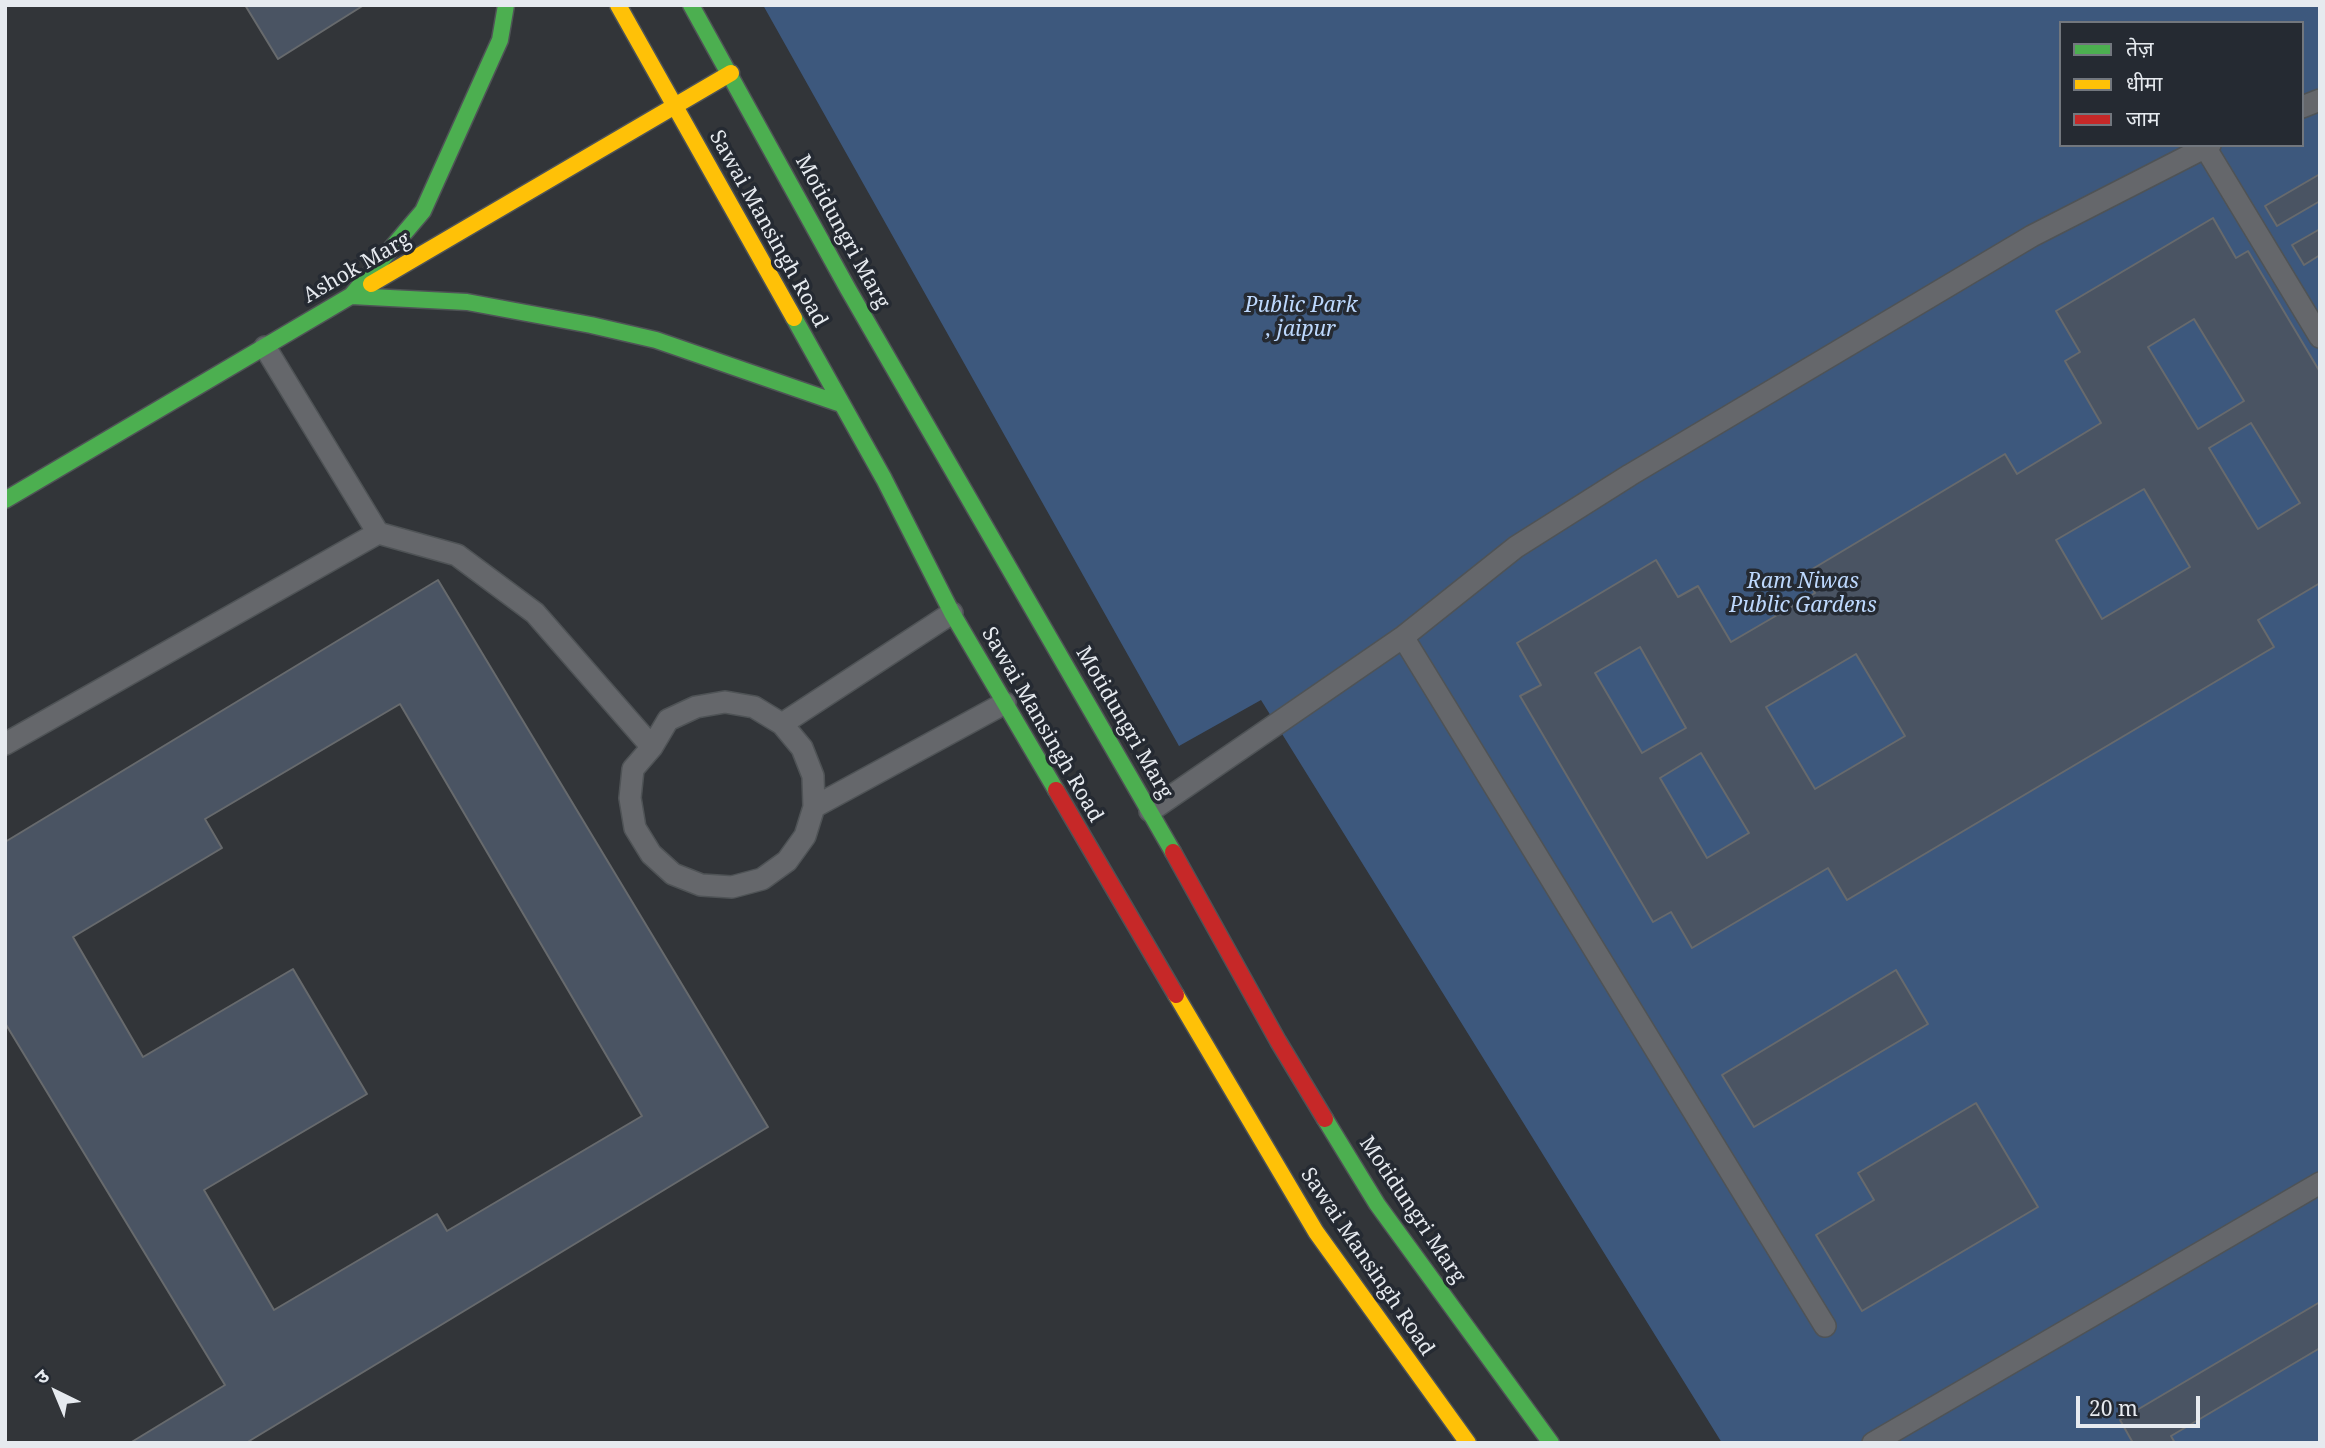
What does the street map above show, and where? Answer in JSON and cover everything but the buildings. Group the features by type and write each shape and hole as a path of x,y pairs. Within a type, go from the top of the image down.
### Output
{"main road":[{"path":"351,296 422,211 500,40 506,5"},
{"name":"Sawai Mansingh Road","path":"618,5 884,479 952,613 1316,1232 1468,1443"},
{"name":"Motidungri Marg","path":"691,5 848,289 1150,811 1278,1041 1377,1203 1552,1443"},
{"name":"Ashok Marg","path":"5,500 731,74"},
{"path":"351,296 467,302 591,325 656,340 841,404"}],"lane":[{"path":"1150,811 1403,637 1517,547 1630,475 2032,236 2206,147"},
{"path":"2209,147 2320,337"},
{"path":"265,347 378,533 457,555 535,613 652,747"},
{"path":"5,744 378,533"},
{"path":"782,724 952,613"},
{"path":"1403,637 1825,1326"},
{"path":"725,702 754,707 782,724 802,748 813,776 814,807 805,836 787,861 762,879 732,887 701,886 673,874 651,854 635,828 630,798 633,769 652,747 668,720 696,707 725,702"},
{"path":"814,807 1005,704"},
{"path":"1873,1443 2320,1183"}],"green space":[{"name":"Ram Niwas Public Gardens","path":"763,5 2320,5 2320,1443 1722,1443 1261,700 1179,746"}],"traffic: fast":[{"path":"351,296 423,211 500,40 506,5"},
{"path":"691,5 848,289 1173,852"},
{"path":"5,500 371,284"},
{"path":"351,296 467,302 591,325 656,340 841,404"},
{"path":"794,318 884,479 952,613 1056,790"},
{"path":"1325,1119 1377,1204 1551,1443"}],"traffic: slow":[{"path":"618,5 794,318"},
{"path":"371,284 731,73"},
{"path":"1176,995 1316,1232 1468,1443"}],"traffic: jam":[{"path":"1056,790 1176,995"},
{"path":"1173,852 1278,1041 1325,1119"}],"park label":[{"name":"Public Park , jaipur","path":"1301,318"}]}
